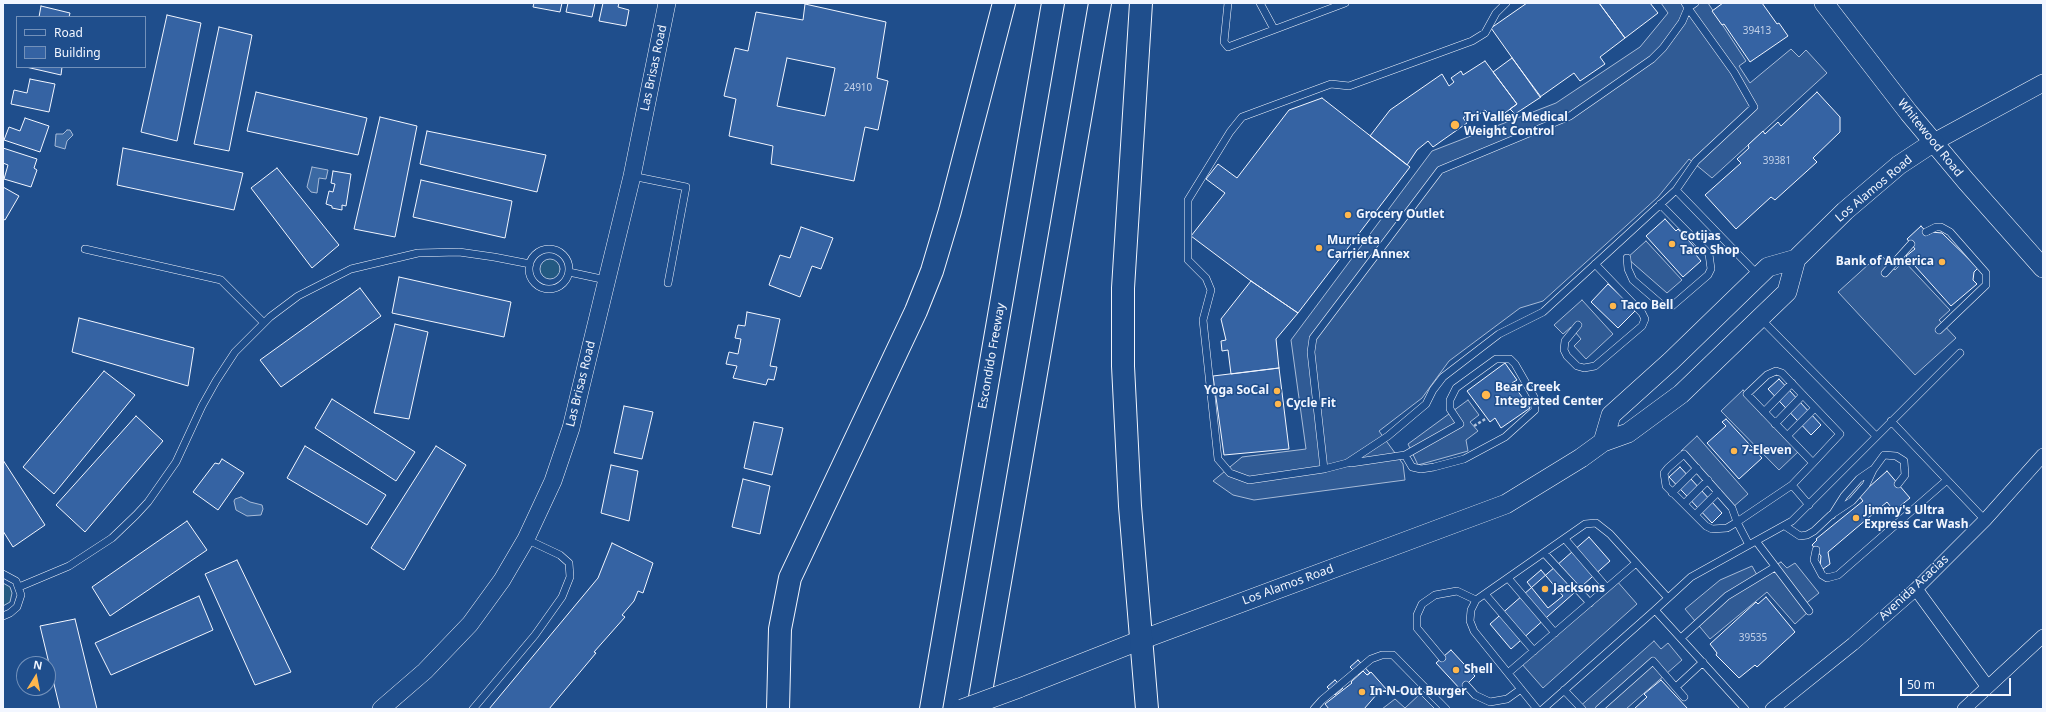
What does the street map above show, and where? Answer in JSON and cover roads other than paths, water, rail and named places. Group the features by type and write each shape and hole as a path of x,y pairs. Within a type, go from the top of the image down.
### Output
{"highway":[{"path":"778,709 780,629 790,578 916,311 929,277 950,211 1004,3"},
{"name":"Escondido Freeway","path":"931,709 1053,3"},
{"path":"978,709 1100,3"},
{"path":"1140,3 1127,214 1123,320 1123,366 1130,506 1147,709"}],"main road":[{"name":"Whitewood Road","path":"1824,3 1971,187 2043,268"},
{"name":"Los Alamos Road","path":"1603,442 1611,415 1768,267 1796,259 1845,211 1899,165 1934,142"},
{"name":"Los Alamos Road","path":"962,709 1141,640 1506,504 1581,458 1603,442 1628,433 1681,394 1787,292 1796,259"}],"street":[{"name":"Las Brisas Road","path":"381,709 425,672 470,624 502,580 526,539 553,481 571,428 632,176 667,3"},
{"name":"Los Alamos Road","path":"1934,142 2043,83"},
{"name":"Avenida Acacias","path":"1772,709 1853,644 1916,589 1985,520 2043,455"},
{"path":"1916,589 1987,686"},
{"path":"1964,709 1987,686 2043,636"}],"lane":[{"path":"1228,3 1224,42 1228,46 1332,5 1344,3"},
{"path":"1260,3 1274,29"},
{"path":"1405,455 1412,467 1421,469 1464,459 1505,438 1535,410 1534,397 1517,366 1510,360 1500,358 1490,362 1452,393 1450,409 1460,424 1405,455 1347,463 1324,469 1249,480 1230,473 1218,459 1203,320 1211,290 1206,278 1188,260 1188,200 1230,132 1242,118 1331,84 1349,86 1472,41 1485,33 1496,13 1506,3"},
{"path":"1687,5 1695,3"},
{"path":"1324,469 1311,352 1313,338 1440,170 1570,116 1652,58 1663,48 1682,22 1687,5"},
{"path":"1347,463 1388,436 1426,404 1433,390 1443,377 1465,360 1499,334 1543,312 1676,190 1696,161 1754,107 1734,72 1687,5"},
{"path":"632,176 686,187 668,283"},
{"path":"1676,190 1759,277"},
{"path":"1627,258 1628,270 1633,280 1662,305 1672,306 1708,275 1711,269 1709,254 1660,204"},
{"path":"1926,232 1941,227 1950,232 1986,273 1986,285 1939,330"},
{"path":"1885,273 1911,244"},
{"path":"85,249 221,280 264,323"},
{"path":"552,249 565,256 569,264 569,272 563,284 555,288 546,289 539,286 533,280 530,272 530,264 532,259 540,251 552,249"},
{"path":"19,587 69,566 112,538 148,502 176,462 201,409 224,367 235,352 264,323 288,303 322,282 351,269 378,261 418,253 459,252 530,264"},
{"path":"1578,325 1565,341 1564,350 1567,356 1577,366 1584,368 1595,366 1642,326 1645,319 1642,313 1595,264"},
{"path":"569,272 607,280"},
{"path":"1759,318 1876,436"},
{"path":"1543,709 1691,577 1785,526 1810,505 1876,436 1960,353"},
{"path":"1749,545 1737,522 1732,508 1684,454 1668,468 1664,474 1666,486 1695,516 1706,526 1712,529 1727,528 1737,522 1792,485 1813,463 1840,434 1782,373 1776,371 1767,375 1747,394 1813,463"},
{"path":"1764,412 1792,383"},
{"path":"1775,424 1803,395"},
{"path":"1787,436 1815,408"},
{"path":"1891,421 1985,520"},
{"path":"1785,526 1795,534 1807,535 1832,515 1852,502 1866,485 1873,470 1884,455 1890,454 1900,457 1904,461 1906,469 1903,478 1898,484"},
{"path":"1672,492 1697,468"},
{"path":"1684,504 1708,480"},
{"path":"1816,550 1814,560 1822,575 1827,578 1838,575 1947,480"},
{"path":"1792,485 1810,505"},
{"path":"1695,516 1718,492"},
{"path":"1537,709 1474,631 1470,621 1471,610 1476,600 1585,524 1596,523 1606,531 1668,598"},
{"path":"474,709 540,629 562,597 570,577 569,563 560,555 526,539"},
{"path":"1564,539 1607,588"},
{"path":"1756,541 1808,611"},
{"path":"1544,554 1590,603"},
{"path":"1508,673 1636,563"},
{"path":"1681,638 1727,596 1775,567"},
{"path":"3,574 11,577 19,587 21,595 19,604 10,613 3,616"},
{"path":"1508,578 1556,633"},
{"path":"1442,658 1417,628 1417,615 1422,604 1435,595 1457,591 1476,600"},
{"path":"1485,594 1534,651"},
{"path":"1655,610 1745,709"},
{"path":"1314,709 1322,700 1371,659 1382,655 1393,655 1446,709"},
{"path":"1599,709 1653,661 1684,697"},
{"path":"1676,687 1703,662"},
{"path":"1466,685 1475,695 1490,702 1507,699 1521,689"},
{"path":"1564,690 1582,709"}],"place":[{"name":"Tri Valley Medical Weight Control","path":"1455,125"},
{"name":"Grocery Outlet","path":"1348,215"},
{"name":"Cotijas Taco Shop","path":"1672,244"},
{"name":"Murrieta Carrier Annex","path":"1319,248"},
{"name":"Bank of America","path":"1942,262"},
{"name":"Taco Bell","path":"1613,306"},
{"name":"Yoga SoCal","path":"1277,391"},
{"name":"Bear Creek Integrated Center","path":"1486,395"},
{"name":"Cycle Fit","path":"1278,404"},
{"name":"7-Eleven","path":"1734,451"},
{"name":"Jimmy's Ultra Express Car Wash","path":"1856,518"},
{"name":"Jacksons","path":"1545,589"},
{"name":"Shell","path":"1456,670"},
{"name":"In-N-Out Burger","path":"1362,692"}]}
